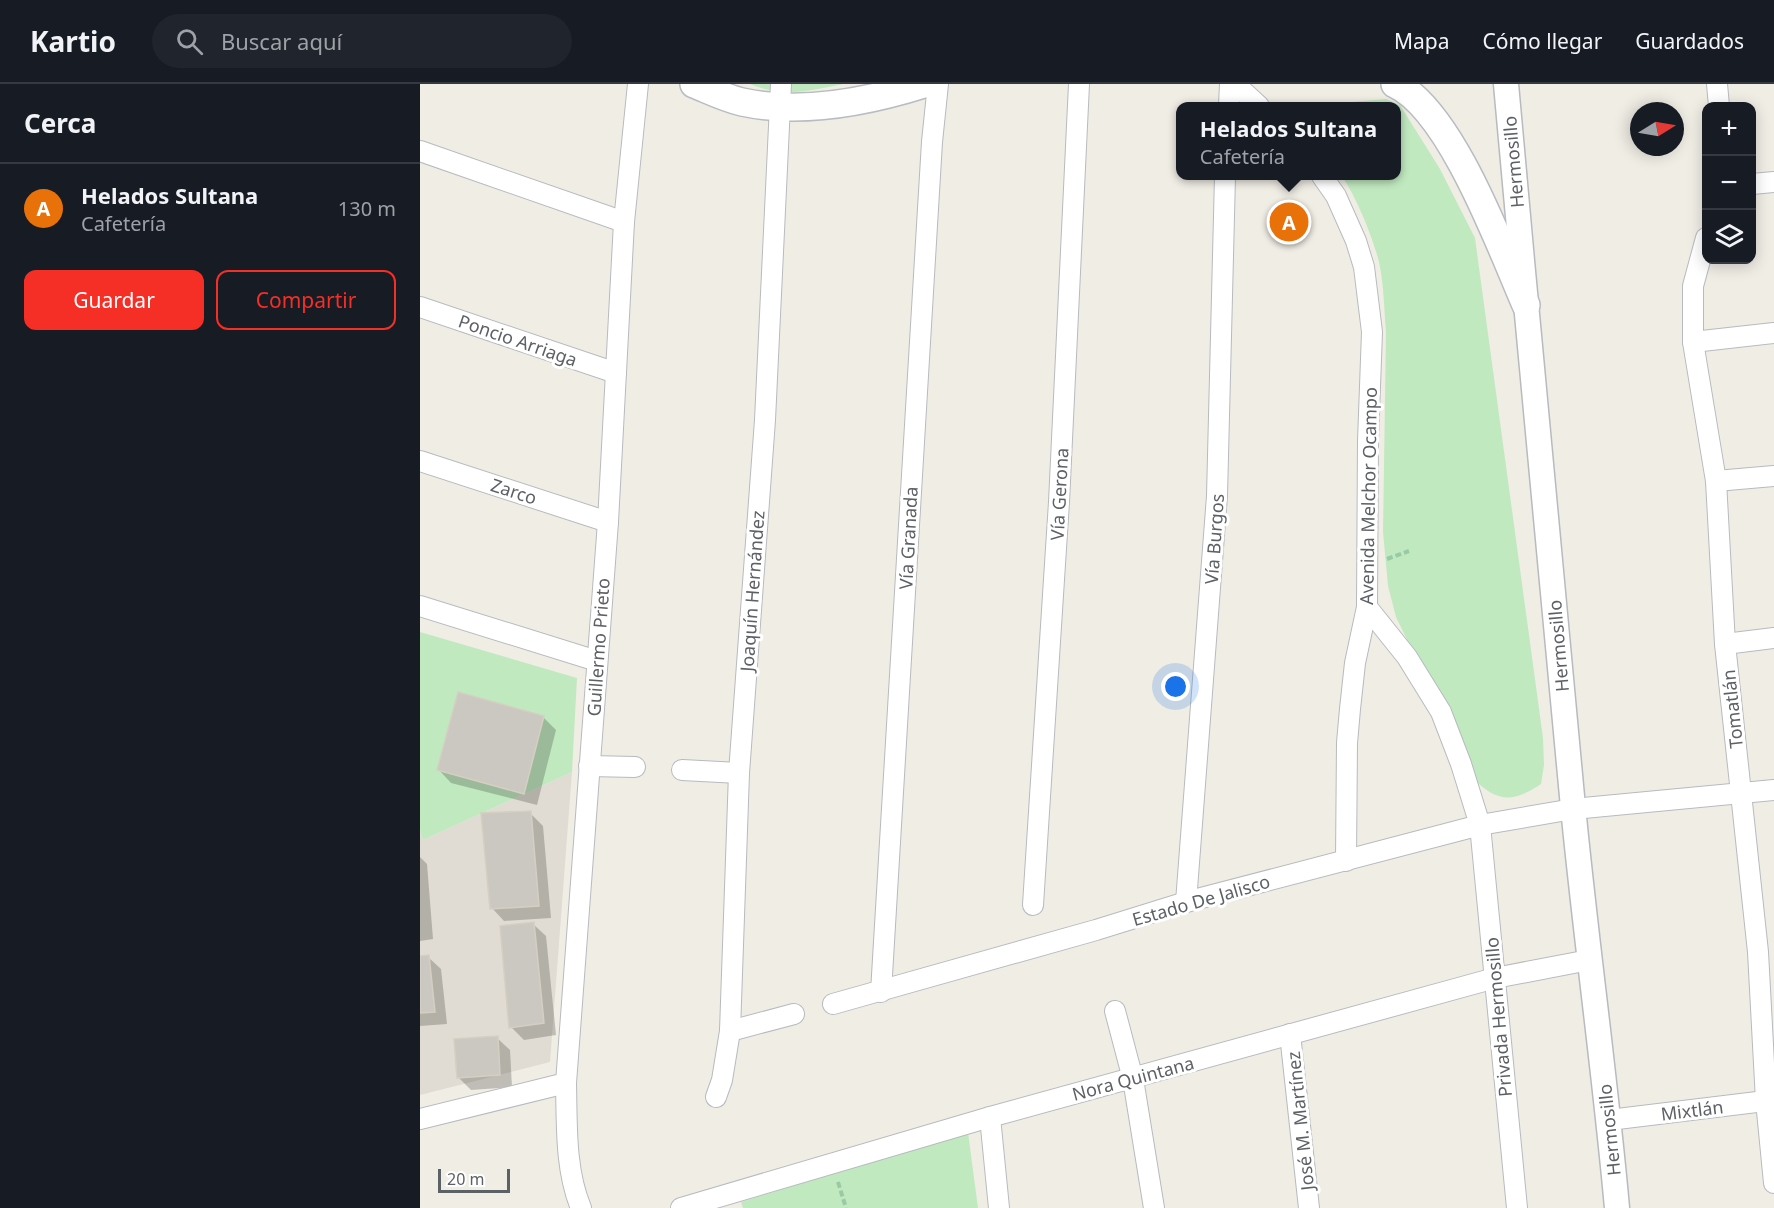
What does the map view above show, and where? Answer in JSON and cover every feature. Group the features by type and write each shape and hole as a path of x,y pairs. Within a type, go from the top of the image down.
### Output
{"main road":[{"path":"694,84 741,102 780,96 835,105 899,92 924,84"},
{"path":"1395,84 1421,104 1449,140 1487,215 1526,305"}],"street":[{"name":"Guillermo Prieto","path":"581,1208 574,1191 568,1144 566,1083 608,522 624,222 638,84"},
{"name":"Vía Granada","path":"881,992 932,142 938,84"},
{"name":"Vía Gerona","path":"1033,905 1059,502 1079,84"},
{"path":"1228,102 1230,84"},
{"path":"1235,84 1255,102"},
{"name":"Hermosillo","path":"1506,84 1573,808 1617,1208"},
{"path":"1717,84 1719,102"},
{"name":"Joaquín Hernández","path":"716,1097 722,1080 730,1031 739,773 765,420 780,96"},
{"path":"420,151 624,222"},
{"name":"Vía Burgos","path":"1186,902 1217,496 1225,180"},
{"name":"Avenida Melchor Ocampo","path":"1325,180 1336,196 1356,241 1364,267 1372,332 1368,441 1367,607 1355,663 1347,743 1346,861"},
{"path":"1756,184 1774,182"},
{"name":"Tomatlán","path":"1702,255 1693,286 1692,342 1716,481 1725,644 1741,793 1766,951 1774,1183"},
{"name":"Poncio Arriaga","path":"420,307 616,373"},
{"path":"1692,342 1774,333"},
{"name":"Zarco","path":"420,461 608,522"},
{"path":"1716,481 1774,476"},
{"path":"420,606 597,661"},
{"name":"Privada Hermosillo","path":"1367,607 1407,657 1441,712 1461,764 1480,825 1517,1208"},
{"path":"1725,644 1774,638"},
{"path":"590,766 635,766"},
{"path":"682,770 739,773"},
{"name":"Estado De Jalisco","path":"833,1004 1096,930 1186,902 1480,825 1573,808 1774,790"},
{"name":"Nora Quintana","path":"681,1208 734,1201 990,1117 1495,978 1589,960"},
{"path":"1115,1011 1132,1079 1154,1208"},
{"path":"730,1031 794,1014"},
{"name":"José M. Martínez","path":"1290,1034 1310,1208"},
{"path":"420,1119 566,1083"},
{"name":"Mixtlán","path":"1609,1120 1770,1100"},
{"path":"990,1117 999,1208"}],"path":[{"path":"1386,559 1409,551"},
{"path":"835,1173 846,1208"}],"shaded area":[{"path":"572,772 550,1062 420,1095 420,830 423,840"}],"green space":[{"path":"750,84 843,84 807,91 786,92"},
{"path":"1386,99 1393,102 1351,102"},
{"path":"1401,107 1440,169 1475,238 1543,738 1544,765 1541,784 1514,797 1491,793 1475,780 1396,617 1388,586 1383,532 1386,332 1382,279 1368,229 1344,180 1401,180"},
{"path":"420,632 577,678 572,772 423,840 420,830"},
{"path":"968,1132 978,1208 743,1208 741,1202"}],"building":[{"path":"458,692 544,716 524,794 437,770"},
{"path":"531,811 539,906 490,909 481,813"},
{"path":"534,922 544,1023 509,1028 500,926"},
{"path":"429,955 435,1012 420,1013 420,956"},
{"path":"498,1036 500,1075 457,1078 454,1039"}],"place":[{"name":"Helados Sultana","path":"1289,222"}]}
